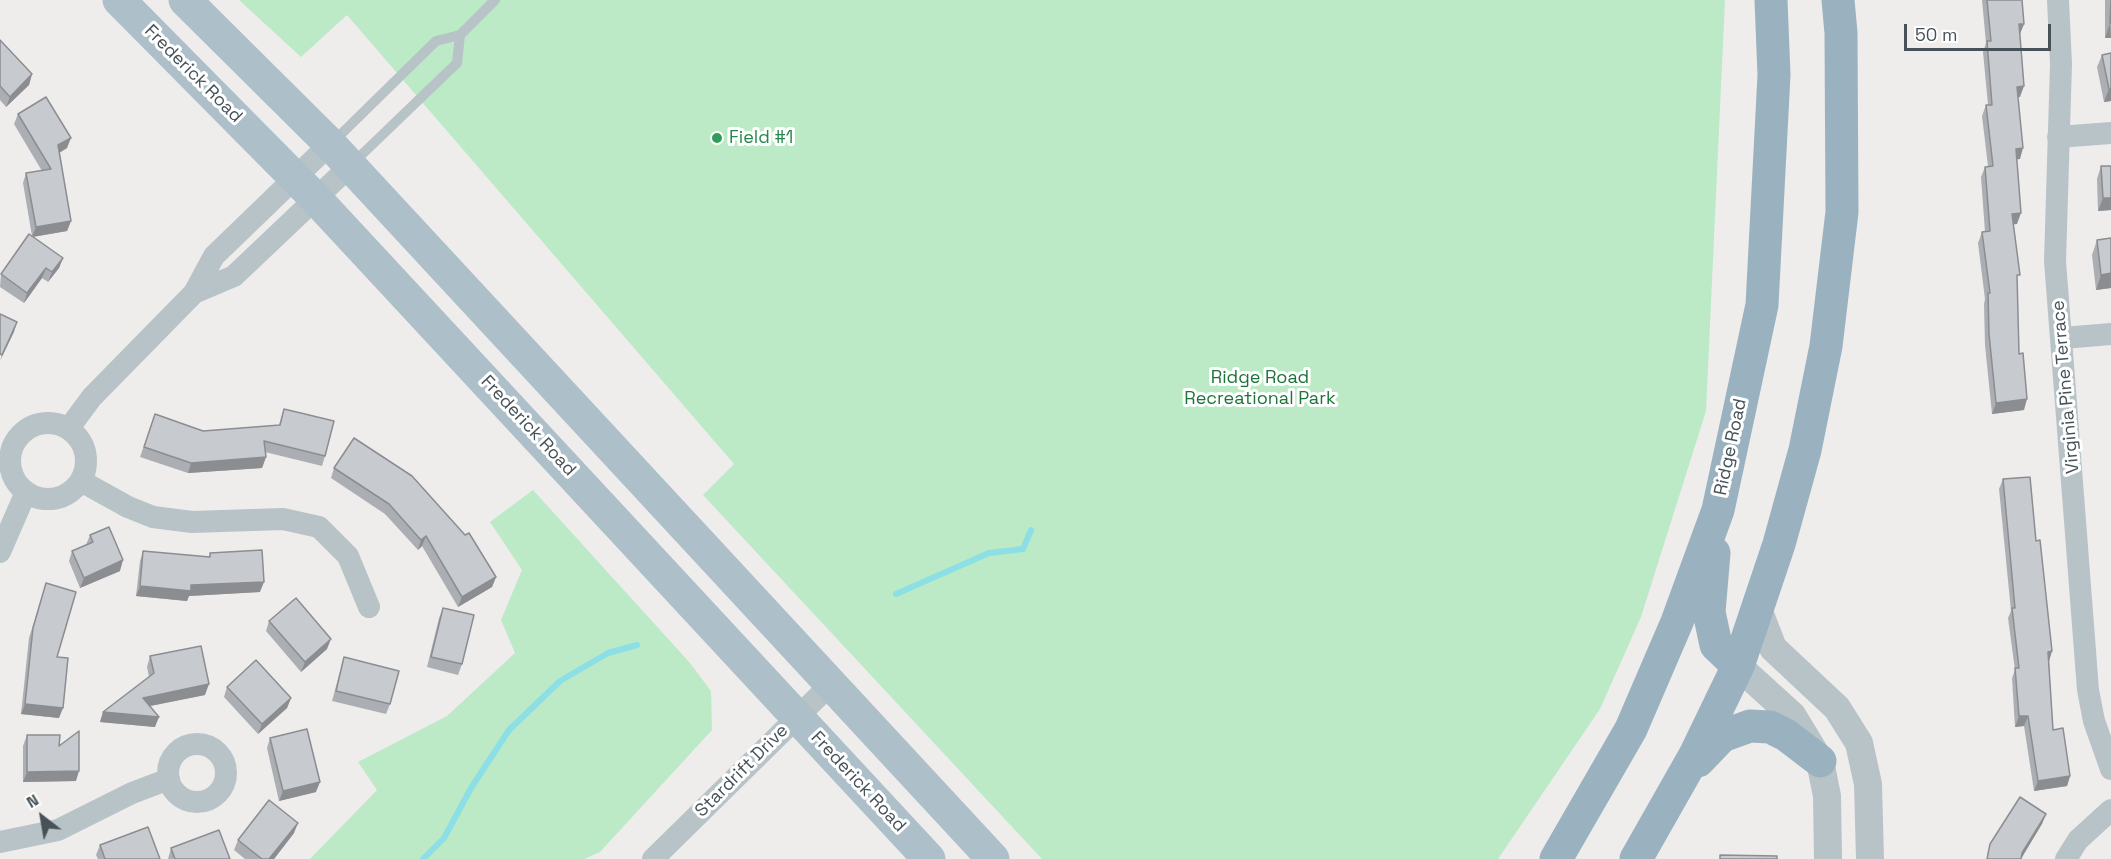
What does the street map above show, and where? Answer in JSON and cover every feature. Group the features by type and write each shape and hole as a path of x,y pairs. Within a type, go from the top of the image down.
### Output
{"highway":[{"name":"Ridge Road","path":"1556,859 1631,729 1677,622 1718,510 1762,305 1774,75 1771,0"},
{"path":"1636,859 1682,777 1738,666 1779,544 1805,450 1826,346 1842,212 1841,33 1838,0"},
{"path":"1718,510 1709,612 1716,645 1738,666"},
{"path":"1682,777 1722,736 1750,726 1770,727 1778,730 1820,761"}],"main road":[{"name":"Frederick Road","path":"119,0 305,188 930,859"},
{"path":"185,0 340,155 993,859"}],"street":[{"name":"Virginia Pine Terrace","path":"2058,0 2061,63 2055,261 2063,338 2088,690 2094,721 2111,769"},
{"path":"2058,137 2111,134"},
{"path":"69,428 92,397 194,293 214,256 305,188 340,155"},
{"path":"2063,338 2111,334"},
{"path":"45,422 69,428 82,442 86,452 85,472 81,481 74,489 56,498 35,497 26,492 12,474 7,437 45,422"},
{"path":"81,481 128,507 153,517 192,522 283,519 319,527 348,556 369,607"},
{"path":"0,552 26,492"},
{"path":"1758,609 1773,648 1837,708 1859,743 1868,784 1870,859"},
{"path":"1738,666 1792,715 1820,761 1827,796 1828,859"},
{"name":"Stardrift Drive","path":"653,859 831,684"},
{"path":"0,842 58,830 132,793 169,779"},
{"path":"2066,859 2078,840 2111,810"}],"lane":[{"path":"340,155 436,41 460,35 495,0"},
{"path":"340,155 457,63 460,35"}],"green space":[{"name":"Ridge Road Recreational Park","path":"239,0 1725,0 1706,411 1641,617 1600,709 1498,859 1042,859 703,495 734,464 347,15 301,57"},
{"path":"533,490 690,663 711,691 712,730 600,852 584,859 310,859 377,790 358,762 447,716 515,653 501,620 522,570 490,522"}],"building":[{"path":"1987,0 2022,0 2024,24 2019,24 2024,86 2017,87 2023,148 2016,149 2021,213 2012,214 2020,275 2017,275 2019,354 2023,353 2027,399 1996,403 1989,334 1988,293 1990,293 1982,232 1990,231 1985,167 1993,166 1986,105 1992,105 1987,41 1991,41"},
{"path":"0,40 32,74 10,97 0,86"},
{"path":"2111,53 2111,89 2109,89 2102,55"},
{"path":"46,97 71,138 58,145 71,221 36,227 26,173 51,169 18,114"},
{"path":"2101,166 2111,166 2111,198 2103,198"},
{"path":"29,234 63,258 52,272 46,268 27,293 1,274"},
{"path":"2111,238 2111,273 2101,275 2097,240"},
{"path":"0,314 17,322 2,355 0,354"},
{"path":"284,409 334,421 325,456 264,441 266,457 191,463 144,447 155,414 203,431 280,425"},
{"path":"354,438 412,476 465,535 469,533 496,577 462,597 426,536 421,540 389,504 334,468"},
{"path":"2030,477 2036,541 2040,540 2052,651 2048,652 2053,730 2063,728 2070,776 2038,781 2028,716 2019,716 2015,668 2019,668 2012,608 2015,608 2003,479"},
{"path":"109,527 123,560 84,578 72,551 93,542 90,535"},
{"path":"262,550 264,582 191,585 191,591 140,586 143,551 210,557 210,553"},
{"path":"46,583 76,592 57,657 68,658 63,708 25,704 33,628"},
{"path":"296,598 331,639 305,662 269,621"},
{"path":"443,608 474,615 462,664 431,657"},
{"path":"201,646 209,684 143,698 159,717 103,712 154,673 150,656"},
{"path":"344,657 399,671 390,704 336,691"},
{"path":"256,660 291,698 262,724 227,687"},
{"path":"307,729 320,782 283,791 270,738"},
{"path":"79,731 79,771 27,772 27,735 60,735 59,746"},
{"path":"2020,797 2046,814 2022,853 2021,859 1987,859 1990,844"},
{"path":"269,800 298,823 269,859 262,859 238,840"},
{"path":"148,827 160,859 105,859 100,845"},
{"path":"219,830 230,859 175,859 171,848"},
{"path":"1720,855 1777,856 1777,859 1720,859"}],"waterway":[{"path":"896,594 989,553 1023,549 1031,530"},
{"path":"423,859 444,838 471,788 509,730 560,681 608,653 637,645"}],"place":[{"name":"Field #1","path":"717,138"}]}
